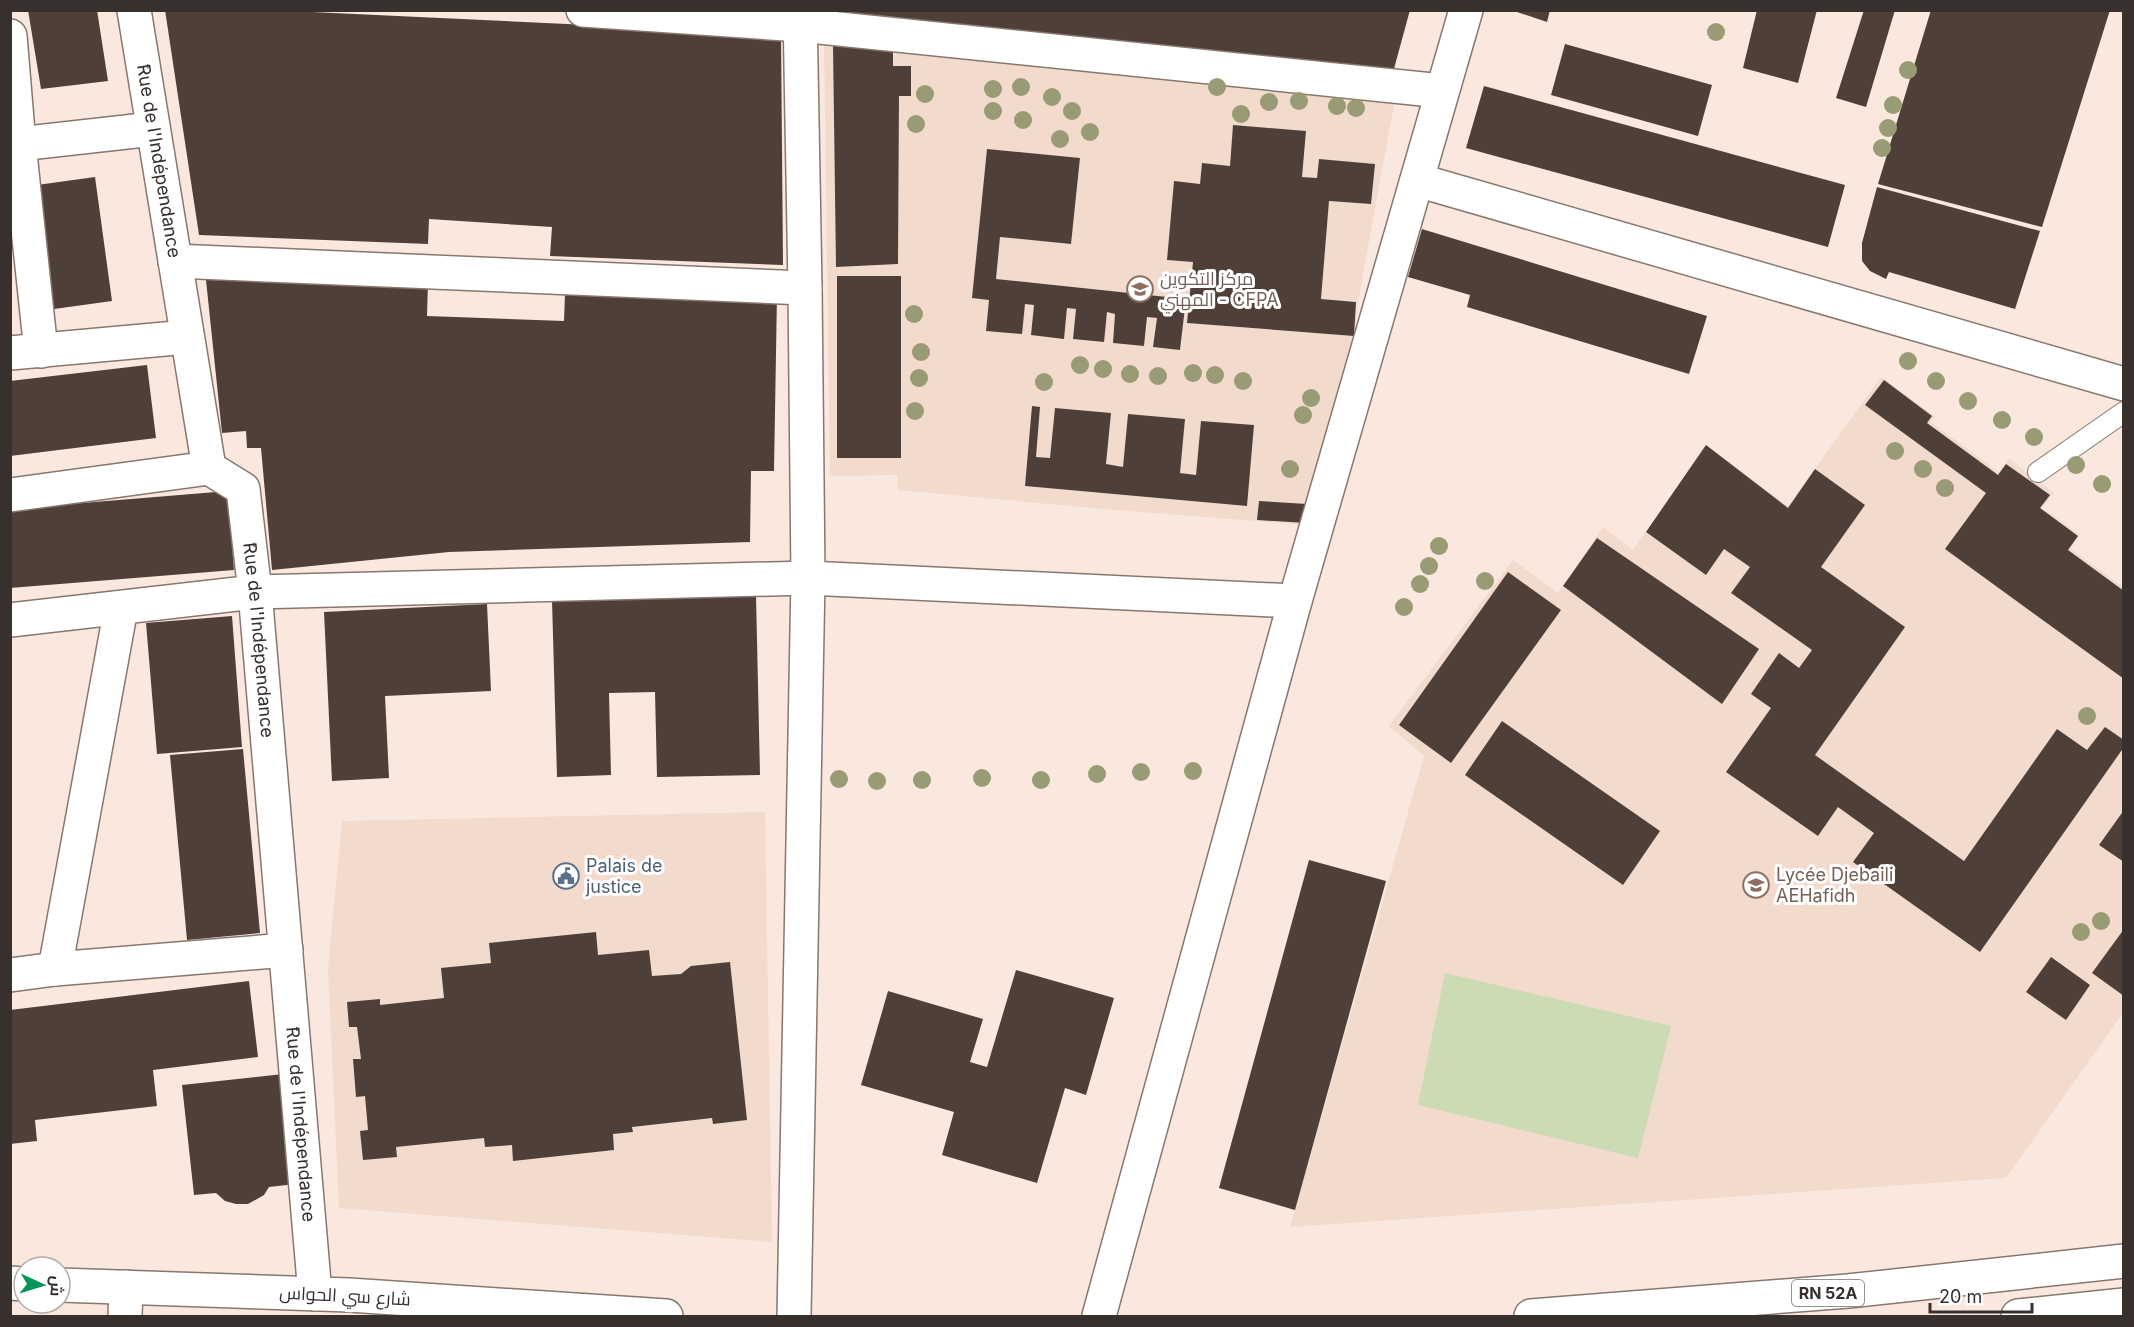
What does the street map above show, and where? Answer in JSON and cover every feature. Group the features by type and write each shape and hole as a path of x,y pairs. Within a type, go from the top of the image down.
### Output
{"street":[{"name":"ٌRue de l'Indépendance","path":"134,10 209,468 243,489 255,592 315,1294"},
{"path":"583,10 800,18 1442,91"},
{"path":"1099,1317 1295,601 1466,10"},
{"path":"794,1317 808,578 806,288 800,18"},
{"path":"10,36 26,352 187,338"},
{"path":"15,145 153,129"},
{"path":"1417,180 2124,384"},
{"path":"175,261 806,288"},
{"path":"10,495 209,468"},
{"path":"10,620 255,592 808,578 1295,601"},
{"path":"55,969 121,608"},
{"path":"10,975 55,969 286,950"},
{"name":"RN 52A","path":"1531,1317 1848,1291 2124,1262"},
{"name":"شارع سي الحواس","path":"72,1288 125,1302 315,1294 666,1317"},
{"path":"2018,1317 2124,1305"}],"lane":[{"path":"2038,472 2124,412"}],"shaded area":[{"name":"مركز التكوين المهني - CFPA","path":"907,42 1396,94 1358,302 1355,336 1307,525 898,490 897,475 830,476 824,43","holes":["833,46 893,46 893,66 911,66 911,96 899,96 898,264 836,266","1233,125 1306,131 1302,177 1317,178 1319,159 1375,164 1371,204 1329,201 1321,299 1356,302 1354,336 1188,323 1193,262 1167,260 1174,182 1200,184 1202,163 1230,166","987,149 1080,158 1071,244 1000,237 996,279 1185,299 1181,350 1154,347 1157,318 1148,317 1144,346 1113,343 1115,314 1107,312 1103,342 1073,339 1076,309 1067,308 1064,338 1031,335 1034,305 1025,304 1021,334 986,331 989,300 972,298","901,276 901,458 837,458 837,277","1033,406 1040,407 1036,457 1050,458 1055,408 1111,413 1106,464 1123,467 1128,414 1185,419 1180,473 1196,475 1201,421 1253,425 1247,506 1025,486"]},
{"name":"Lycée Djebaili AEHafidh","path":"1881,377 1935,416 1931,422 1999,472 2009,459 2054,493 2042,508 2080,535 2070,548 2123,587 2123,1013 2006,1178 1290,1227 1424,756 1389,726 1513,560 1558,593 1603,527 1633,550 1706,445 1788,506"},
{"path":"765,812 772,1242 339,1208 328,968 342,821"}],"green space":[{"path":"1445,973 1671,1026 1638,1158 1418,1105"}],"building":[{"path":"28,10 97,10 108,81 41,89"},
{"path":"165,10 269,10 781,34 783,265 550,256 552,227 429,219 428,244 199,235"},
{"path":"803,10 1410,10 1392,76"},
{"path":"1511,10 1550,10 1547,22"},
{"path":"1757,10 1817,10 1798,83 1743,68"},
{"path":"1864,10 1895,10 1866,107 1836,98"},
{"path":"1931,10 2110,10 2042,227 1878,184"},
{"path":"1565,44 1712,85 1698,136 1551,95"},
{"path":"833,46 893,46 893,66 911,66 911,96 899,96 898,264 836,267"},
{"path":"1484,86 1845,185 1828,247 1466,148"},
{"path":"1233,125 1306,131 1302,177 1317,178 1319,159 1375,164 1371,204 1329,201 1321,299 1356,302 1354,336 1187,323 1193,262 1167,260 1174,181 1200,184 1202,163 1230,166"},
{"path":"987,149 1080,158 1071,244 1000,237 996,279 1186,299 1180,350 1153,347 1157,318 1147,317 1144,346 1113,343 1115,314 1107,312 1104,342 1073,339 1076,309 1067,308 1064,339 1031,335 1034,305 1025,304 1022,334 986,331 989,300 972,298"},
{"path":"95,177 112,301 54,309 37,185"},
{"path":"1877,187 2040,231 2015,309 1889,272 1886,279 1870,271 1862,261 1862,243"},
{"path":"1422,229 1707,316 1689,374 1467,307 1470,295 1408,277"},
{"path":"837,276 901,276 901,458 837,458"},
{"path":"206,280 428,282 427,316 564,321 565,294 777,294 774,471 751,471 750,542 449,552 272,570 261,448 247,448 246,431 222,433"},
{"path":"147,365 156,438 10,456 10,381"},
{"path":"1884,380 1932,416 1927,423 1998,475 2006,464 2050,495 2040,508 2078,536 2068,550 2124,591 2124,679 1945,549 1986,493 1865,405"},
{"path":"1032,406 1040,407 1036,457 1050,458 1055,408 1111,413 1106,464 1123,467 1128,414 1185,419 1180,473 1196,475 1201,421 1254,425 1247,506 1025,486"},
{"path":"1706,445 1788,508 1815,469 1865,505 1821,567 1905,627 1815,755 1964,861 2057,729 2087,750 2105,727 2124,740 2124,747 1980,952 1853,862 1874,833 1838,807 1818,836 1726,772 1771,708 1751,694 1779,653 1799,668 1812,650 1731,593 1750,567 1724,549 1706,575 1646,532"},
{"path":"228,491 234,570 10,588 10,509"},
{"path":"1259,501 1307,504 1306,523 1257,520"},
{"path":"1597,538 1759,649 1722,704 1563,586"},
{"path":"1508,572 1561,610 1451,763 1399,725"},
{"path":"756,595 760,775 657,777 655,692 609,693 611,775 557,777 552,600"},
{"path":"487,604 491,691 385,696 389,778 332,781 324,612"},
{"path":"232,616 242,747 157,754 146,623"},
{"path":"1502,721 1660,831 1623,885 1465,775"},
{"path":"243,749 260,933 187,940 170,755"},
{"path":"2124,810 2124,862 2099,845"},
{"path":"1309,860 1386,881 1295,1210 1219,1188"},
{"path":"2124,929 2124,996 2092,973"},
{"path":"596,932 598,955 649,950 652,976 681,974 691,966 730,962 747,1120 713,1124 712,1118 632,1127 633,1132 613,1134 614,1150 513,1161 512,1145 485,1147 484,1138 396,1147 397,1157 363,1160 360,1131 368,1130 365,1096 356,1097 353,1059 361,1059 357,1027 349,1027 347,1002 380,999 380,1005 444,998 441,968 491,963 489,943"},
{"path":"2051,957 2090,985 2066,1020 2026,992"},
{"path":"1016,970 1114,998 1086,1095 1065,1088 1037,1183 942,1155 954,1112 861,1085 888,991 983,1019 970,1062 987,1067"},
{"path":"249,981 258,1057 153,1070 157,1106 35,1120 37,1141 10,1144 10,1010"},
{"path":"283,1074 295,1184 269,1187 264,1195 248,1204 225,1201 216,1193 194,1195 182,1085"}],"place":[{"name":"مركز التكوين المهني - CFPA","path":"1140,289"},
{"name":"Palais de justice","path":"566,876"},
{"name":"Lycée Djebaili AEHafidh","path":"1756,885"}]}
